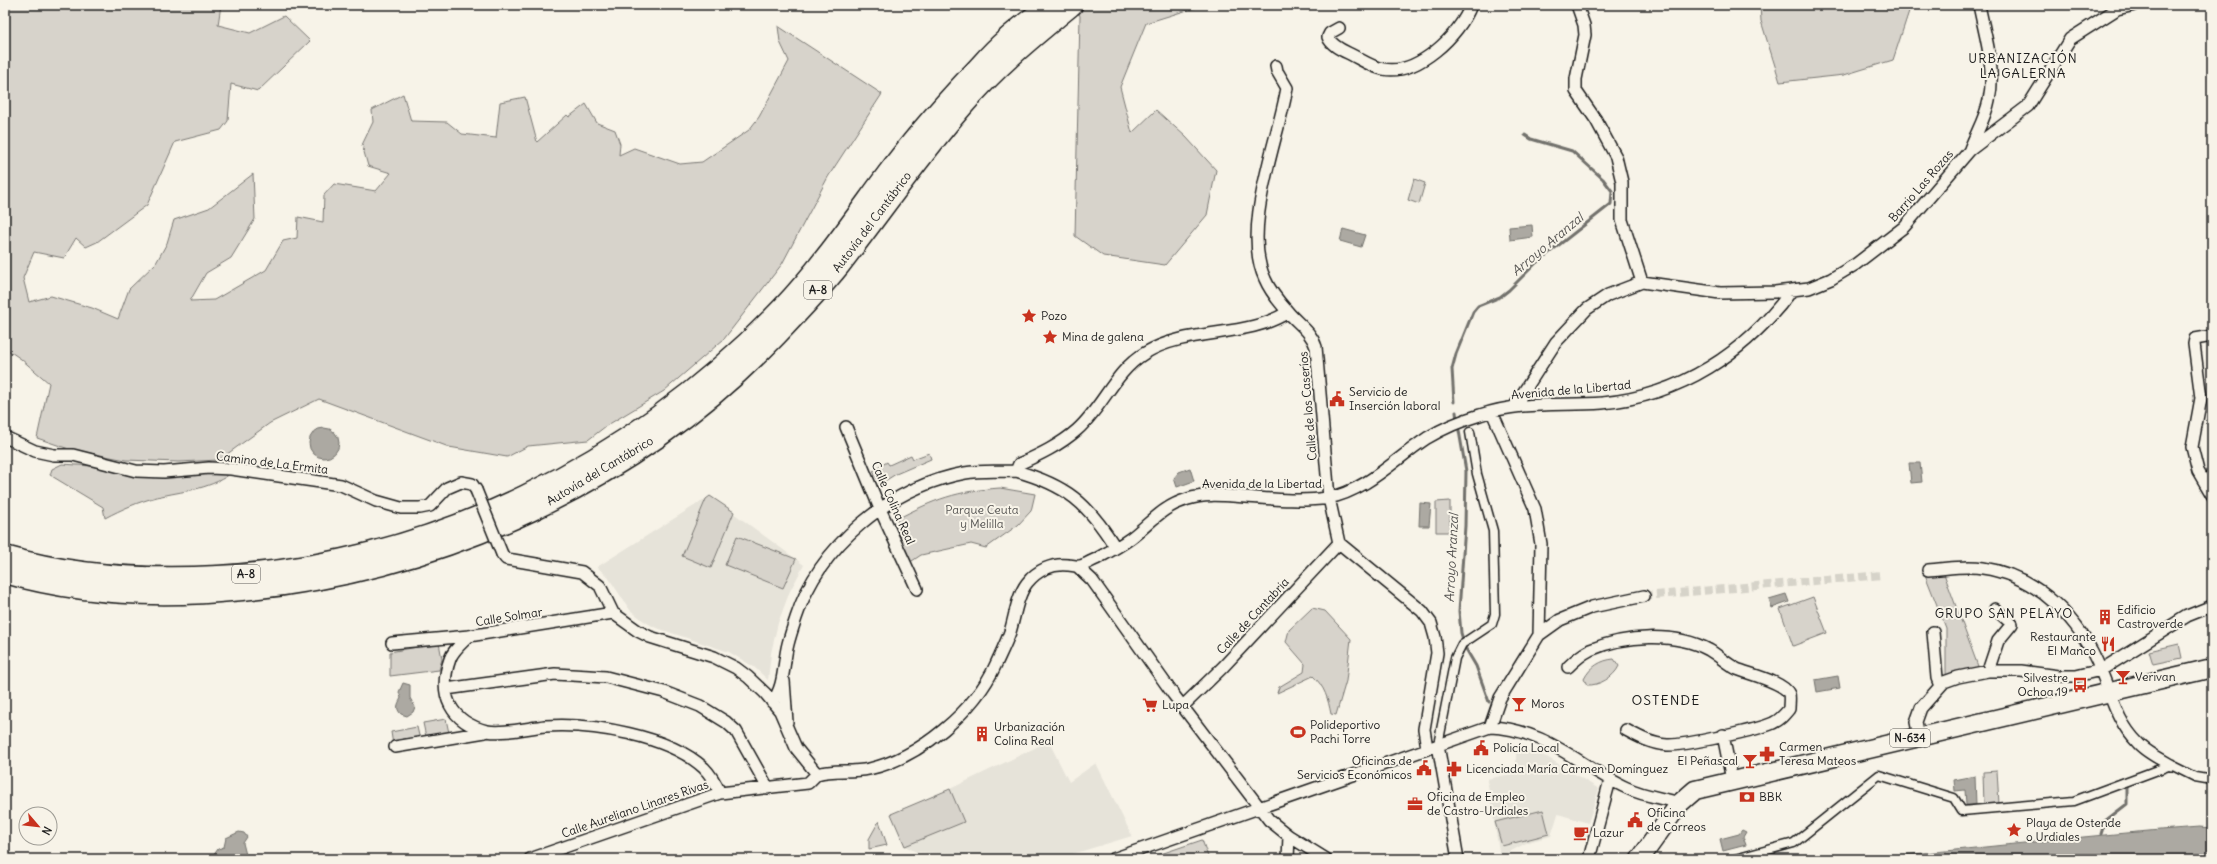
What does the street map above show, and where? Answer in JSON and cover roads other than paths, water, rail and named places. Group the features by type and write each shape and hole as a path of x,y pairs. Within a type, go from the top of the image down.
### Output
{"highway":[{"name":"Autovía del Cantábrico","path":"5,556 75,571 130,577 187,578 242,575 296,568 348,559 419,539 477,519 562,478 636,433 704,382 742,348 783,306 839,241 888,173 941,107 1002,42 1048,5"},
{"name":"Autovía del Cantábrico","path":"5,572 79,588 138,594 200,594 314,581 395,563 477,535 514,520 569,491 644,447 715,393 763,348 839,266 915,165 964,104 1012,54 1072,5"},
{"name":"N-634","path":"1640,859 1680,803 1695,790 1732,780 2212,668"}],"street":[{"path":"1339,28 1330,33 1328,37 1334,45 1372,66 1382,69 1401,69 1411,67 1434,51 1456,32 1464,22 1471,5"},
{"path":"1514,407 1556,342 1569,325 1587,309 1608,294 1642,282 1622,220 1622,182 1616,157 1596,120 1576,91 1576,78 1585,35 1582,15 1577,5"},
{"name":"Barrio Las Rozas","path":"1970,150 1989,100 1991,76 1991,56 1979,5"},
{"name":"Barrio Las Rozas","path":"1642,282 1720,293 1809,288 1831,279 1880,246 1904,227 1970,150 2028,106 2070,39 2117,9 2135,5"},
{"name":"Calle de los Caseríos","path":"1276,66 1277,71 1287,88 1260,204 1258,224 1258,258 1263,276 1269,289 1288,312 1308,331 1316,347 1329,498 1339,543"},
{"name":"Avenida de la Libertad","path":"1078,567 1131,538 1152,518 1173,504 1190,498 1206,496 1268,499 1329,498 1361,487 1431,436 1480,415 1514,407 1602,403 1637,398 1674,386 1705,371 1737,349 1772,314 1792,290"},
{"path":"1016,471 1019,464 1045,452 1077,430 1117,378 1146,353 1176,341 1258,325 1278,319 1288,312"},
{"path":"2212,336 2195,339 2194,344 2201,398 2192,447 2198,471 2212,495"},
{"path":"1492,412 1535,509 1541,544 1539,635"},
{"name":"Calle Colina Real","path":"846,427 880,509 917,589"},
{"path":"1432,746 1456,658 1465,642 1492,624 1496,596 1493,531 1477,474 1470,432"},
{"name":"Camino de La Ermita","path":"5,437 35,451 54,455 73,455 136,470 164,472 209,468 231,469 341,484 376,501 401,508 420,508 430,506 447,488 461,482 472,484 476,490 502,554 506,559 582,572 600,586 613,612"},
{"path":"772,702 779,691 788,644 796,616 822,567 843,540 880,509 926,485 965,473 1016,471 1056,484 1078,499 1094,515 1115,547"},
{"path":"1339,543 1422,611 1431,623 1436,637 1437,653 1424,729 1432,746 1458,859"},
{"name":"Calle de Cantabria","path":"1183,706 1223,667 1339,543"},
{"path":"613,612 650,638 714,658 736,668 748,677 780,711 796,748 817,774 828,770 855,772 872,769 911,752 936,736 958,717 993,671 1010,630 1021,594 1027,583 1036,574 1048,566 1068,565 1078,567 1092,580 1183,706 1269,820 1288,836 1326,859"},
{"path":"1928,570 1983,568 2004,572 2030,584 2058,603 2081,634 2101,670 2118,717 2138,744 2171,765 2195,777 2212,780"},
{"path":"1490,727 1500,698 1539,635 1560,620 1592,607 1644,596"},
{"path":"1919,736 1916,722 1921,708 1938,688 1958,676 1988,671 2021,671 2058,676 2076,676 2101,670 2187,616 2212,606"},
{"path":"1988,671 1998,641 2012,624 1995,609"},
{"name":"Calle Solmar","path":"613,612 469,636 450,659 446,689 449,706 457,717 472,726 489,731 563,726 605,729 625,733 671,747 704,768 720,793"},
{"path":"1933,632 1938,688"},
{"path":"392,644 469,636"},
{"path":"1568,666 1588,651 1605,645 1628,640 1654,638 1677,640 1693,644 1710,651 1736,668 1784,687 1789,695 1789,709 1783,717 1772,723 1723,735 1667,745 1647,740 1626,730"},
{"path":"783,671 788,729"},
{"path":"446,689 554,674 606,677 664,692 695,704 726,722 736,731 768,788"},
{"path":"1113,859 1140,854 1259,807 1490,727 1519,730 1540,738 1610,780 1629,789 1680,803"},
{"path":"395,747 489,731"},
{"path":"1723,735 1732,780"},
{"path":"1735,859 1794,843 1879,775 1954,798 1962,811 2074,801 2171,765"},
{"name":"Calle Aureliano Linares Rivas","path":"530,859 720,793 808,783 817,774"},
{"path":"1588,859 1610,780"},
{"path":"1288,836 1288,859"}],"waterway":[{"name":"Arroyo Aranzal","path":"1454,402 1452,369 1456,354 1473,312 1478,306 1500,297 1509,290 1536,263 1611,204 1612,191 1603,179 1572,151 1531,139 1525,135"},
{"name":"Arroyo Aranzal","path":"1456,412 1457,420"},
{"name":"Arroyo Aranzal","path":"1458,425 1466,471 1465,526 1459,611 1461,633 1466,649 1476,666 1489,702"},
{"path":"2101,834 2105,821 2127,804 2127,786"}],"tunnel":[{"path":"1644,596 1882,575"}],"place":[{"name":"Pozo","path":"1029,316"},
{"name":"Mina de galena","path":"1050,337"},
{"name":"Servicio de Inserción laboral","path":"1337,399"},
{"name":"Edificio Castroverde","path":"2105,617"},
{"name":"Restaurante El Manco","path":"2108,644"},
{"name":"Verivan","path":"2123,677"},
{"name":"Silvestre Ochoa 19","path":"2080,685"},
{"name":"Moros","path":"1519,704"},
{"name":"Lupa","path":"1150,705"},
{"name":"Polideportivo Pachi Torre","path":"1298,732"},
{"name":"Urbanización Colina Real","path":"982,734"},
{"name":"Policía Local","path":"1481,748"},
{"name":"Carmen Teresa Mateos","path":"1767,754"},
{"name":"El Peñascal","path":"1750,761"},
{"name":"Oficinas de Servicios Económicos","path":"1424,768"},
{"name":"Licenciada María Carmen Domínguez","path":"1454,769"},
{"name":"BBK","path":"1747,797"},
{"name":"Oficina de Empleo de Castro-Urdiales","path":"1415,804"},
{"name":"Oficina de Correos","path":"1635,820"},
{"name":"Playa de Ostende o Urdiales","path":"2014,830"},
{"name":"Lazur","path":"1581,833"}],"district":[{"name":"URBANIZACIÓN LA GALERNA","path":"2023,66"},
{"name":"GRUPO SAN PELAYO","path":"2004,613"},
{"name":"OSTENDE","path":"1666,700"}],"park label":[{"name":"Parque Ceuta y Melilla","path":"982,517"}]}
